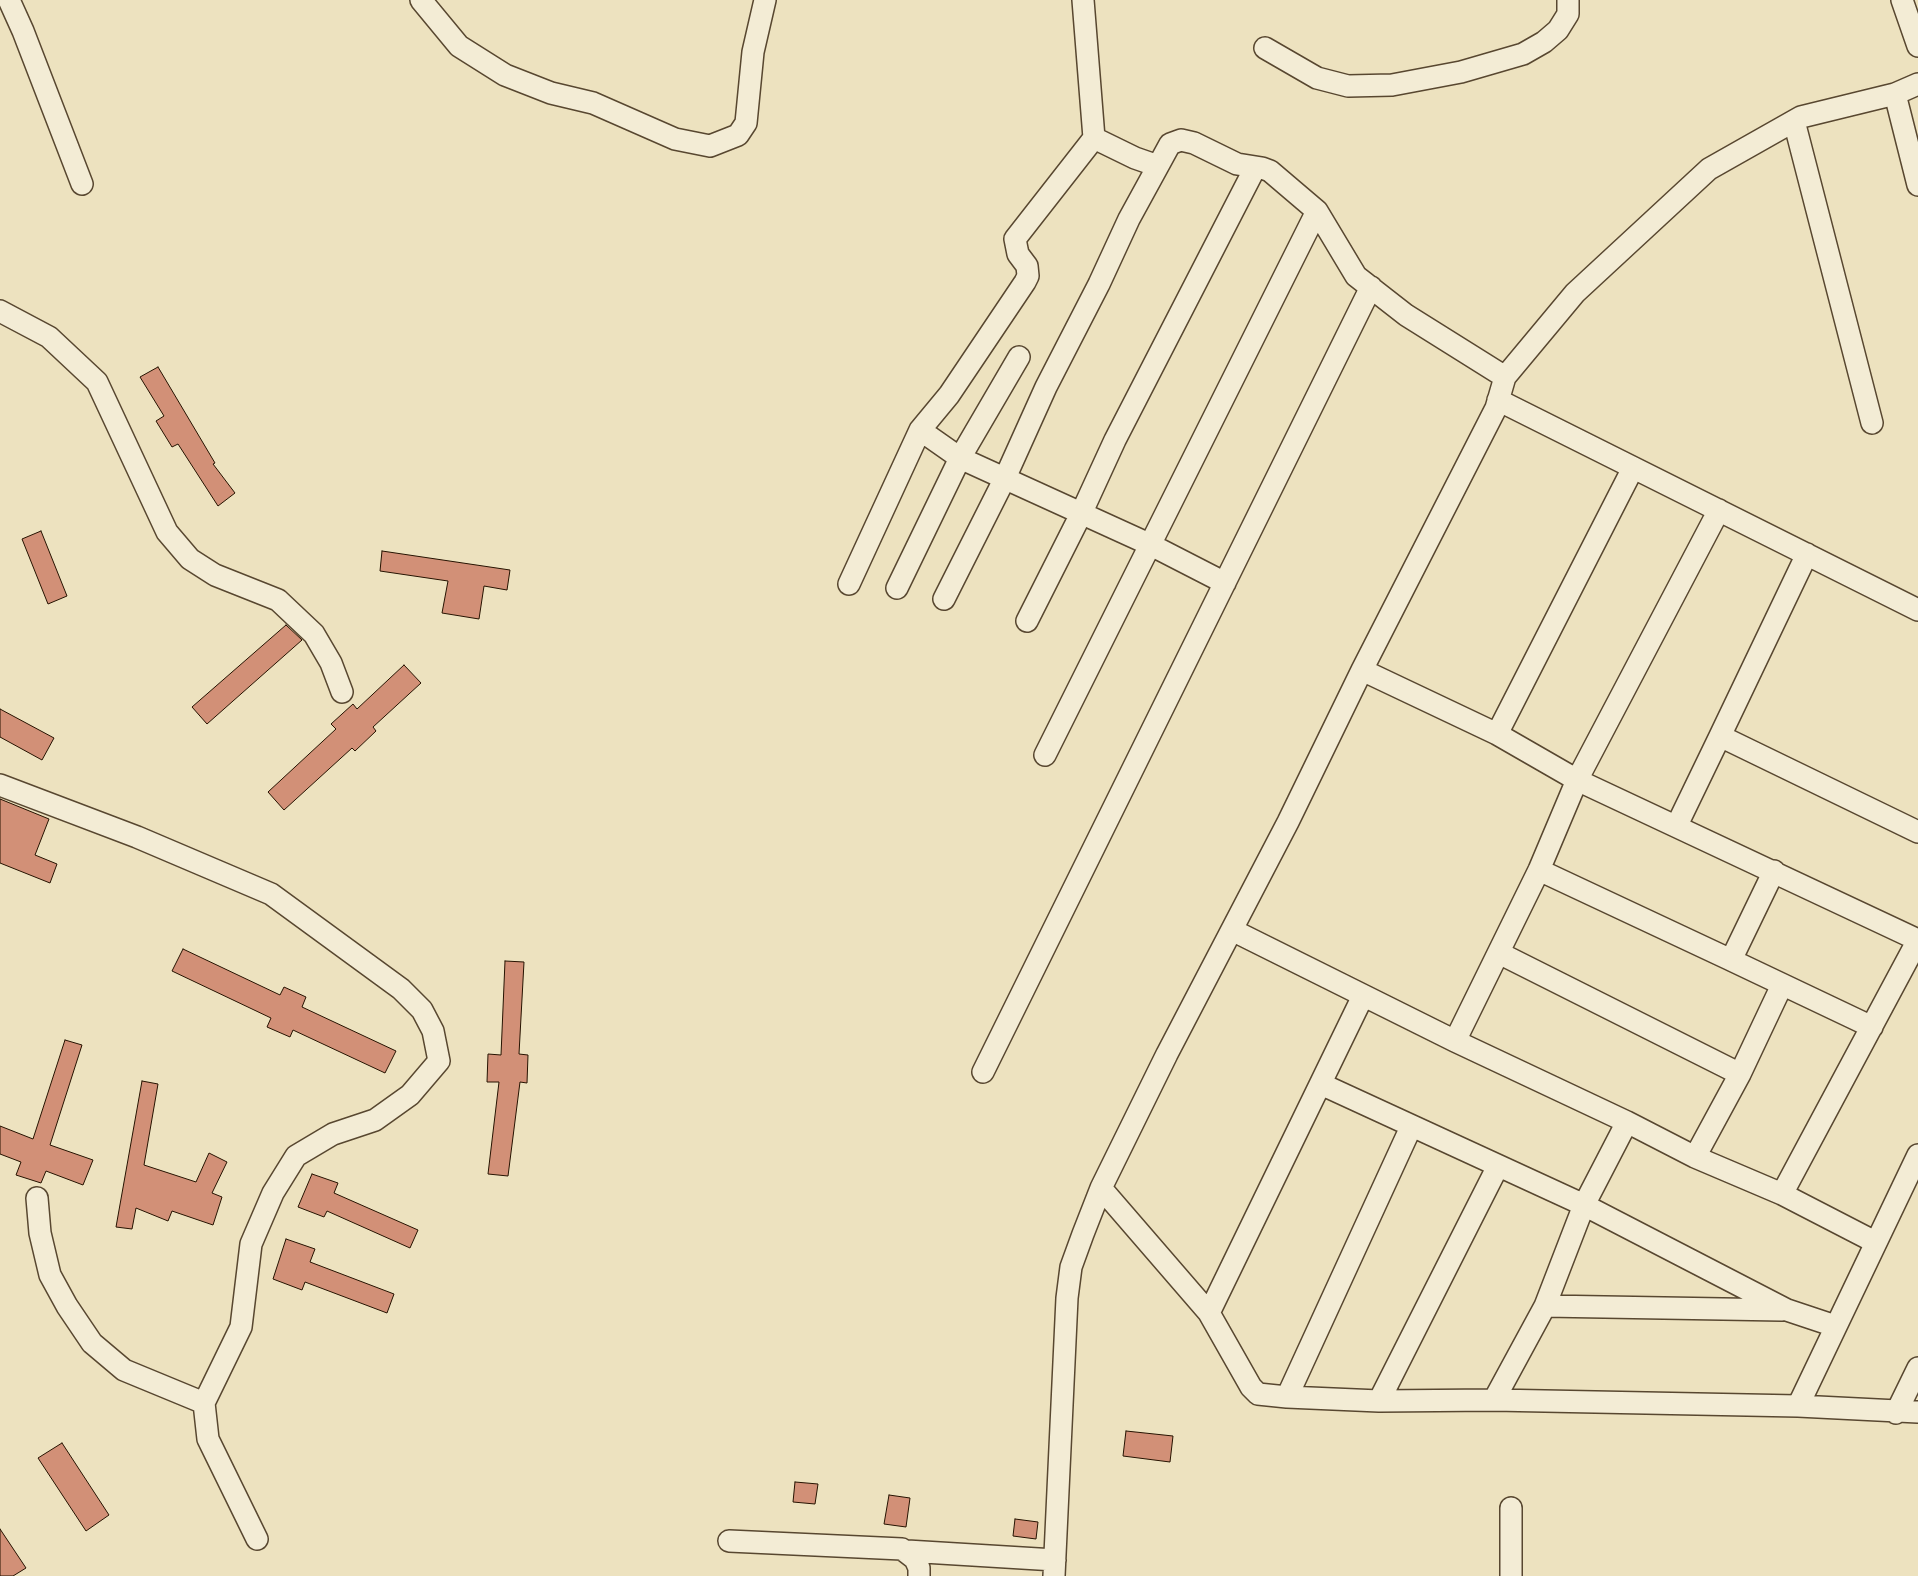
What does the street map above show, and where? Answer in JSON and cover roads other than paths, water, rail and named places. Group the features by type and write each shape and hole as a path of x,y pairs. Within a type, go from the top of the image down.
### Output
{"street":[{"path":"9,0 23,31 82,184"},
{"path":"421,0 459,46 505,75 551,93 593,103 676,139 710,146 738,135 746,123 753,52 765,0"},
{"path":"849,584 920,430 955,387 1028,276 1027,266 1018,254 1015,246 1018,234 1094,138 1083,0"},
{"path":"1265,48 1317,78 1348,86 1392,85 1461,72 1524,54 1544,42 1558,30 1568,14 1568,0"},
{"path":"1902,0 1918,46"},
{"path":"907,1551 1054,1568 1067,1298 1071,1267 1101,1188 1167,1054 1288,822 1498,400 1505,378 1575,293 1709,169 1801,117 1895,94 1918,84"},
{"path":"1895,94 1918,185"},
{"path":"1794,121 1872,423"},
{"path":"1094,138 1135,158 1158,166"},
{"path":"944,599 1005,478 1046,388 1099,284 1129,218 1170,144 1181,140 1194,143 1236,164 1270,171 1317,211 1356,276 1406,315 1505,378"},
{"path":"1027,621 1081,514 1115,440 1255,168"},
{"path":"1045,755 1317,211"},
{"path":"982,1072 1371,287"},
{"path":"0,311 49,337 97,382 166,532 190,559 215,575 278,600 314,634 331,663 342,692"},
{"path":"897,588 960,458 1019,357"},
{"path":"1498,400 1918,610"},
{"path":"920,430 960,458 1151,545 1224,583"},
{"path":"1497,734 1633,468"},
{"path":"1455,1041 1539,870 1577,780 1719,510"},
{"path":"1676,825 1807,554"},
{"path":"1362,670 1497,734 1577,780 1918,940 1782,1194"},
{"path":"1720,736 1918,832"},
{"path":"0,785 137,837 271,894 401,990 422,1010 433,1031 439,1061 410,1095 374,1120 333,1134 296,1156 272,1193 251,1244 241,1327 204,1404 208,1439 257,1538"},
{"path":"1539,870 1872,1027"},
{"path":"1730,960 1774,871"},
{"path":"1232,930 1363,996 1627,1122 1695,1157 1782,1194 1875,1242"},
{"path":"1499,953 1740,1074"},
{"path":"1695,1157 1740,1074 1782,985"},
{"path":"1209,1314 1363,996"},
{"path":"1321,1084 1584,1205 1787,1310 1835,1326"},
{"path":"1494,1400 1545,1306 1584,1205 1627,1122"},
{"path":"1287,1398 1411,1127"},
{"path":"1798,1406 1918,1155"},
{"path":"1379,1401 1498,1166"},
{"path":"1101,1188 1209,1314 1254,1391 1270,1396 1379,1401 1494,1400 1798,1406 1896,1413 1918,1412"},
{"path":"37,1198 40,1233 50,1275 67,1306 92,1343 124,1370 204,1404"},
{"path":"1545,1306 1787,1310"},
{"path":"1896,1413 1918,1368"},
{"path":"1511,1508 1511,1576"},
{"path":"729,1541 902,1548 918,1564 919,1576"}]}
